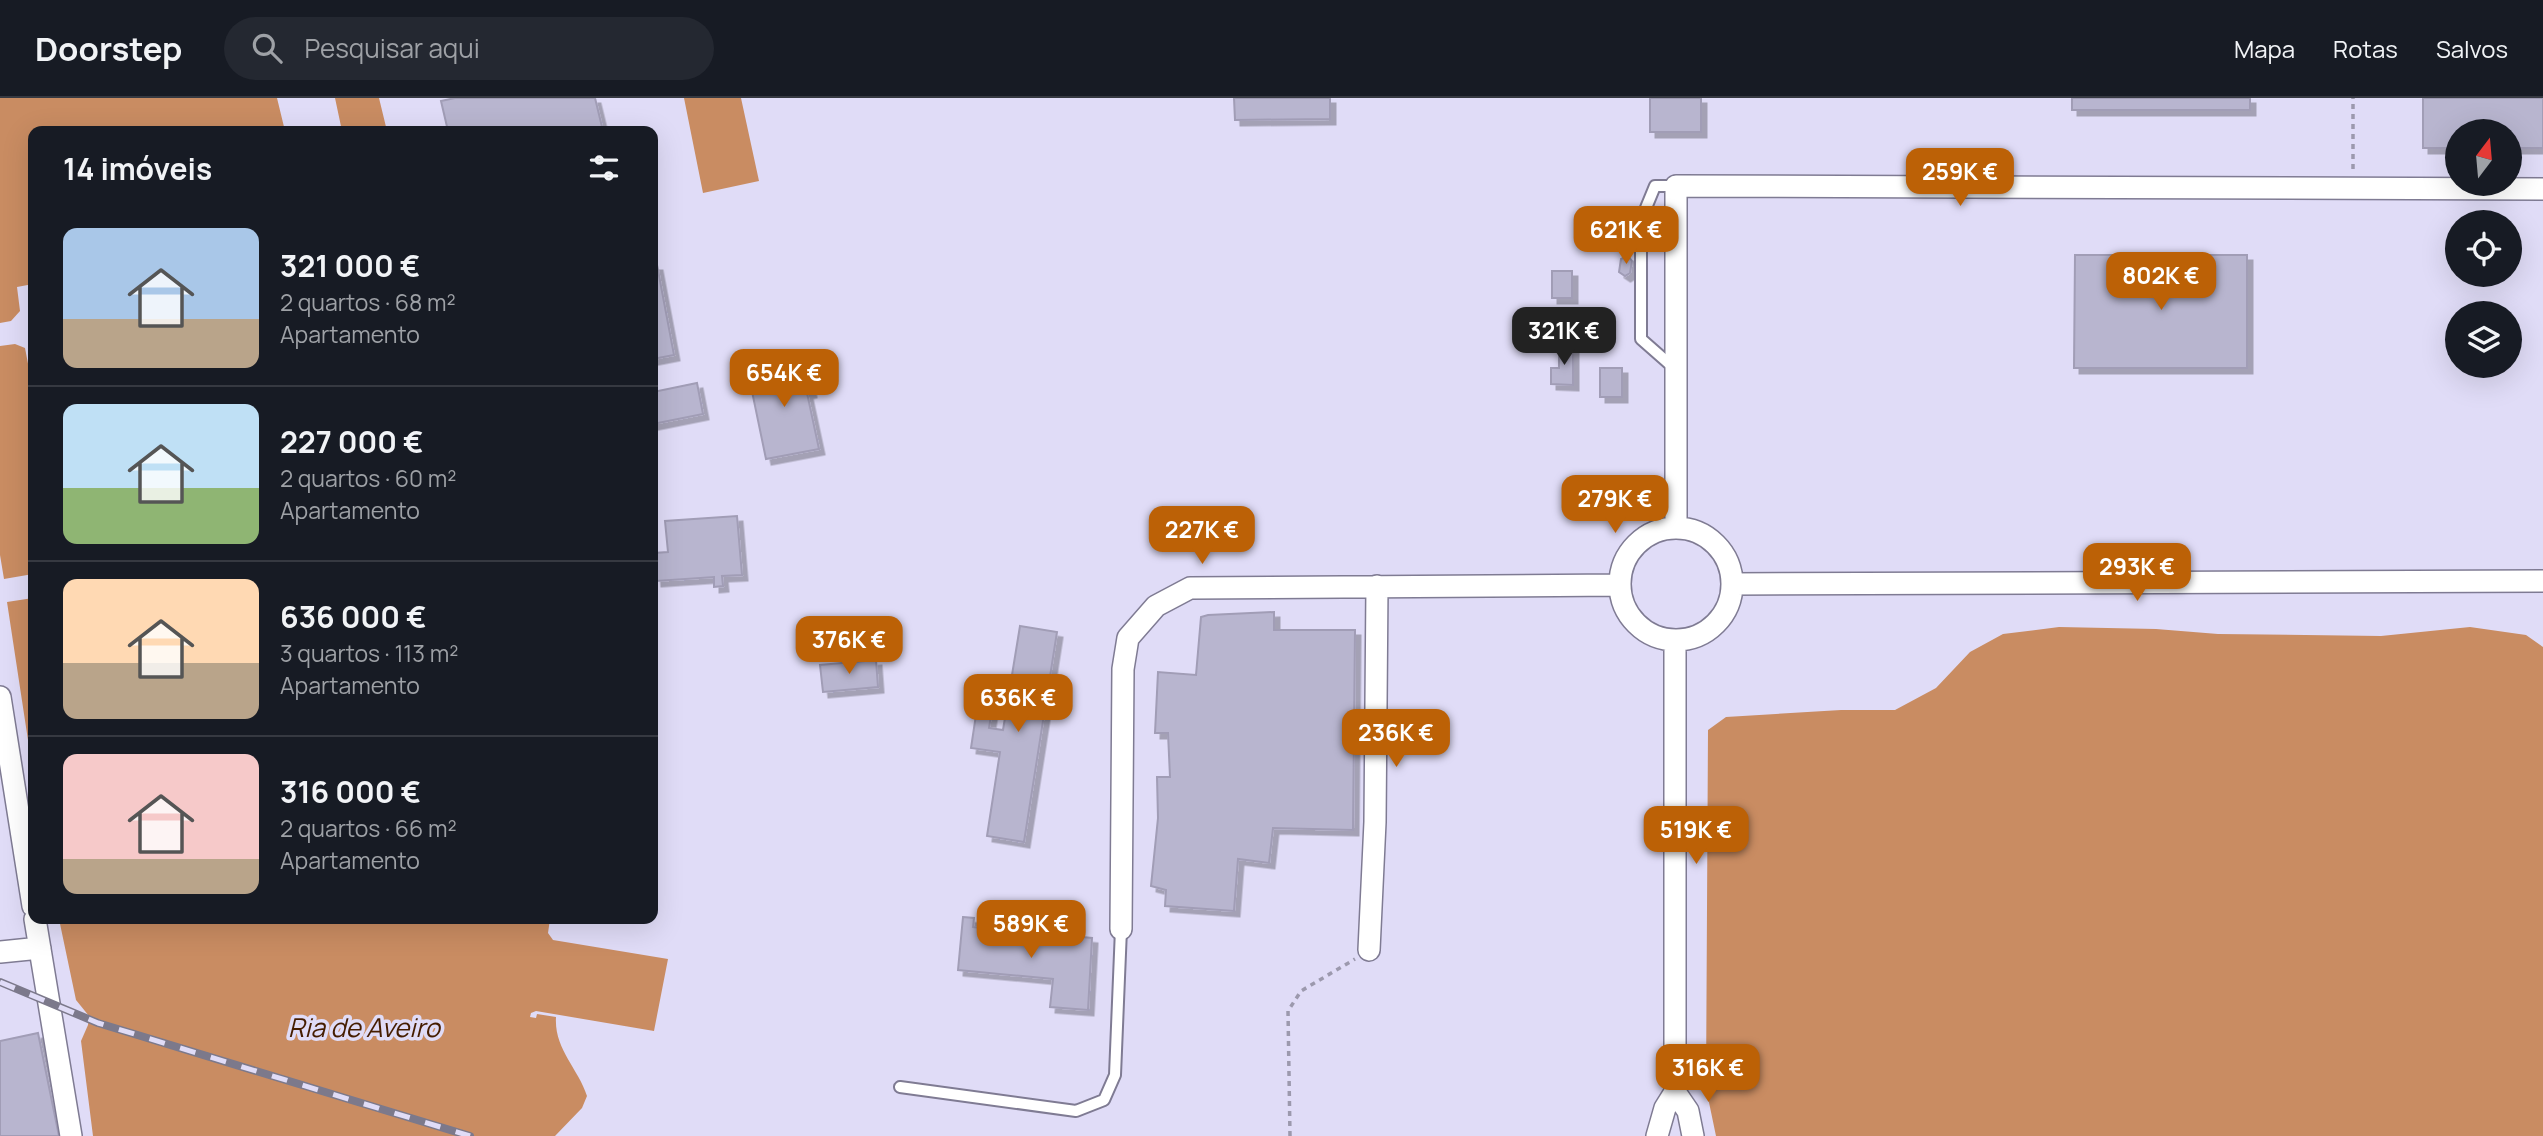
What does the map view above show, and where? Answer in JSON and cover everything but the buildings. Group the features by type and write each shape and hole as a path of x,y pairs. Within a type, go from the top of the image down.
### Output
{"street":[{"path":"1676,527 1676,186 2543,189"},
{"path":"1676,527 1701,533 1721,549 1732,572 1732,584 1731,597 1720,620 1700,636 1675,641 1651,635 1631,619 1620,596 1620,571 1631,548 1651,532 1676,527"},
{"path":"1732,584 2543,581"},
{"path":"1121,929 1123,669 1128,638 1156,606 1190,587 1620,585"},
{"path":"1369,950 1374,822 1377,586"},
{"path":"1657,1136 1665,1108 1675,1092 1675,641"},
{"path":"0,697 28,874"},
{"path":"36,924 71,1136"},
{"path":"0,952 40,948"},
{"path":"1675,1092 1688,1111 1693,1136"}],"lane":[{"path":"1676,186 1655,186 1640,220 1641,338 1676,370"},
{"path":"900,1087 1076,1111 1104,1100 1115,1075 1121,929"}],"path":[{"path":"2353,98 2353,189"},
{"path":"1290,1136 1288,1012 1301,991 1369,950"}],"water":[{"path":"0,98 277,98 284,126 28,126 28,285 17,287 20,311 11,321 0,323"},
{"path":"335,98 379,98 386,126 341,126"},
{"path":"684,98 741,98 759,181 703,193"},
{"path":"15,344 25,348 28,364 28,575 4,579 0,555 0,346"},
{"path":"28,599 28,740 7,602"},
{"path":"2059,627 2156,629 2218,634 2381,636 2470,627 2526,635 2543,647 2543,1136 1716,1136 1706,1088 1708,730 1726,717 1841,710 1895,710 1936,688 1970,652 2003,634"},
{"name":"Ria de Aveiro","path":"60,924 549,924 548,933 553,940 668,959 654,1031 536,1011 531,1013 530,1017 536,1018 537,1014 556,1017 559,1039 587,1096 582,1108 555,1136 93,1136 81,1041 89,1016 76,1000"}],"railway":[{"path":"0,982 98,1023 470,1136"}]}
